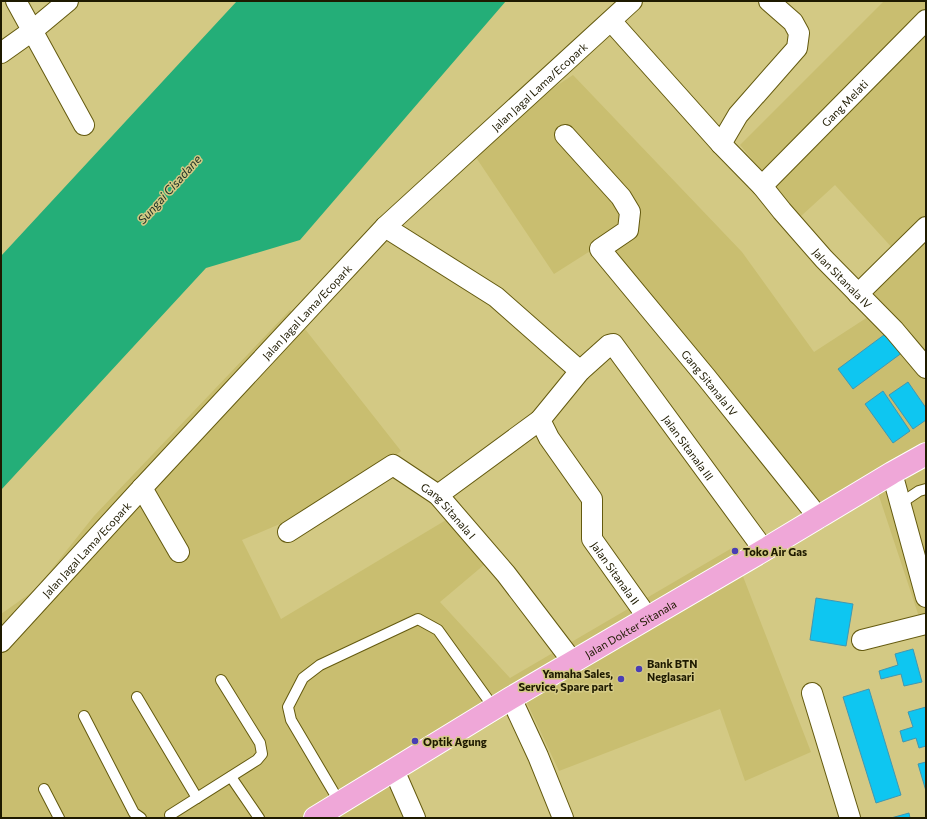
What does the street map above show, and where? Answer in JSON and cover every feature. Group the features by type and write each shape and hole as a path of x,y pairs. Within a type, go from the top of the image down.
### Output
{"main road":[{"name":"Jalan Dokter Sitanala","path":"315,818 503,703 926,454"}],"street":[{"path":"16,1 84,125"},
{"path":"1,53 32,31 68,1"},
{"name":"Jalan Jagal Lama/Ecopark","path":"1,642 142,488 385,228 632,1"},
{"path":"722,144 738,115 797,48 798,33 793,22 770,1"},
{"name":"Gang Melati","path":"762,186 926,20"},
{"name":"Jalan Sitanala IV","path":"611,21 762,186 802,235 894,330 926,368"},
{"name":"Gang Sitanala IV","path":"565,134 621,197 630,212 628,230 600,248 819,518"},
{"path":"858,294 926,227"},
{"path":"385,228 496,297 580,371 540,420 438,495"},
{"name":"Jalan Sitanala III","path":"580,371 609,345 613,344 764,550"},
{"name":"Jalan Sitanala II","path":"540,420 549,438 592,499 592,539 648,618"},
{"name":"Gang Sitanala I","path":"288,532 393,465 438,495 506,574 573,662"},
{"path":"892,473 926,597"},
{"path":"142,488 179,552"},
{"path":"862,640 926,624"},
{"path":"812,693 850,818"},
{"path":"503,703 538,756 563,818"},
{"path":"394,770 415,818"}],"lane":[{"path":"900,499 926,489"},
{"path":"340,803 291,720 288,707 303,678 320,665 418,619 438,630 503,703"},
{"path":"168,817 257,760 262,754 260,743 221,680"},
{"path":"137,697 197,798"},
{"path":"84,716 134,813 141,818"},
{"path":"231,777 259,818"},
{"path":"44,789 59,818"}],"shaded area":[{"path":"884,1 926,1 926,638 878,493 817,521 606,241 554,274 467,144 573,75 742,252 814,352 874,313 855,294 895,251 835,185 800,217 740,145"},
{"path":"290,310 401,451 348,495 242,540 281,619 446,520 485,564 440,602 510,678 732,548 811,752 745,781 720,709 559,771 527,703 407,775 421,818 1,818 1,614 35,590 94,516"}],"water":[{"name":"Sungai Cisadane","path":"237,1 506,1 300,240 206,268 1,490 1,256"}],"building":[{"path":"888,332 903,352 853,389 838,369"},
{"path":"908,382 926,408 926,420 913,429 889,395"},
{"path":"883,391 910,431 893,443 865,404"},
{"path":"816,598 853,604 846,646 810,640"},
{"path":"913,649 922,682 904,686 901,674 881,679 879,671 898,665 895,654"},
{"path":"869,689 901,795 876,803 843,697"},
{"path":"926,707 926,746 919,748 916,738 903,742 900,731 913,727 908,712"},
{"path":"926,762 926,791 918,764"},
{"path":"909,813 910,818 891,818"}],"place":[{"name":"Toko Air Gas","path":"735,551"},
{"name":"Bank BTN Neglasari","path":"639,669"},
{"name":"Yamaha Sales, Service, Spare part","path":"621,679"},
{"name":"Optik Agung","path":"415,741"}]}
